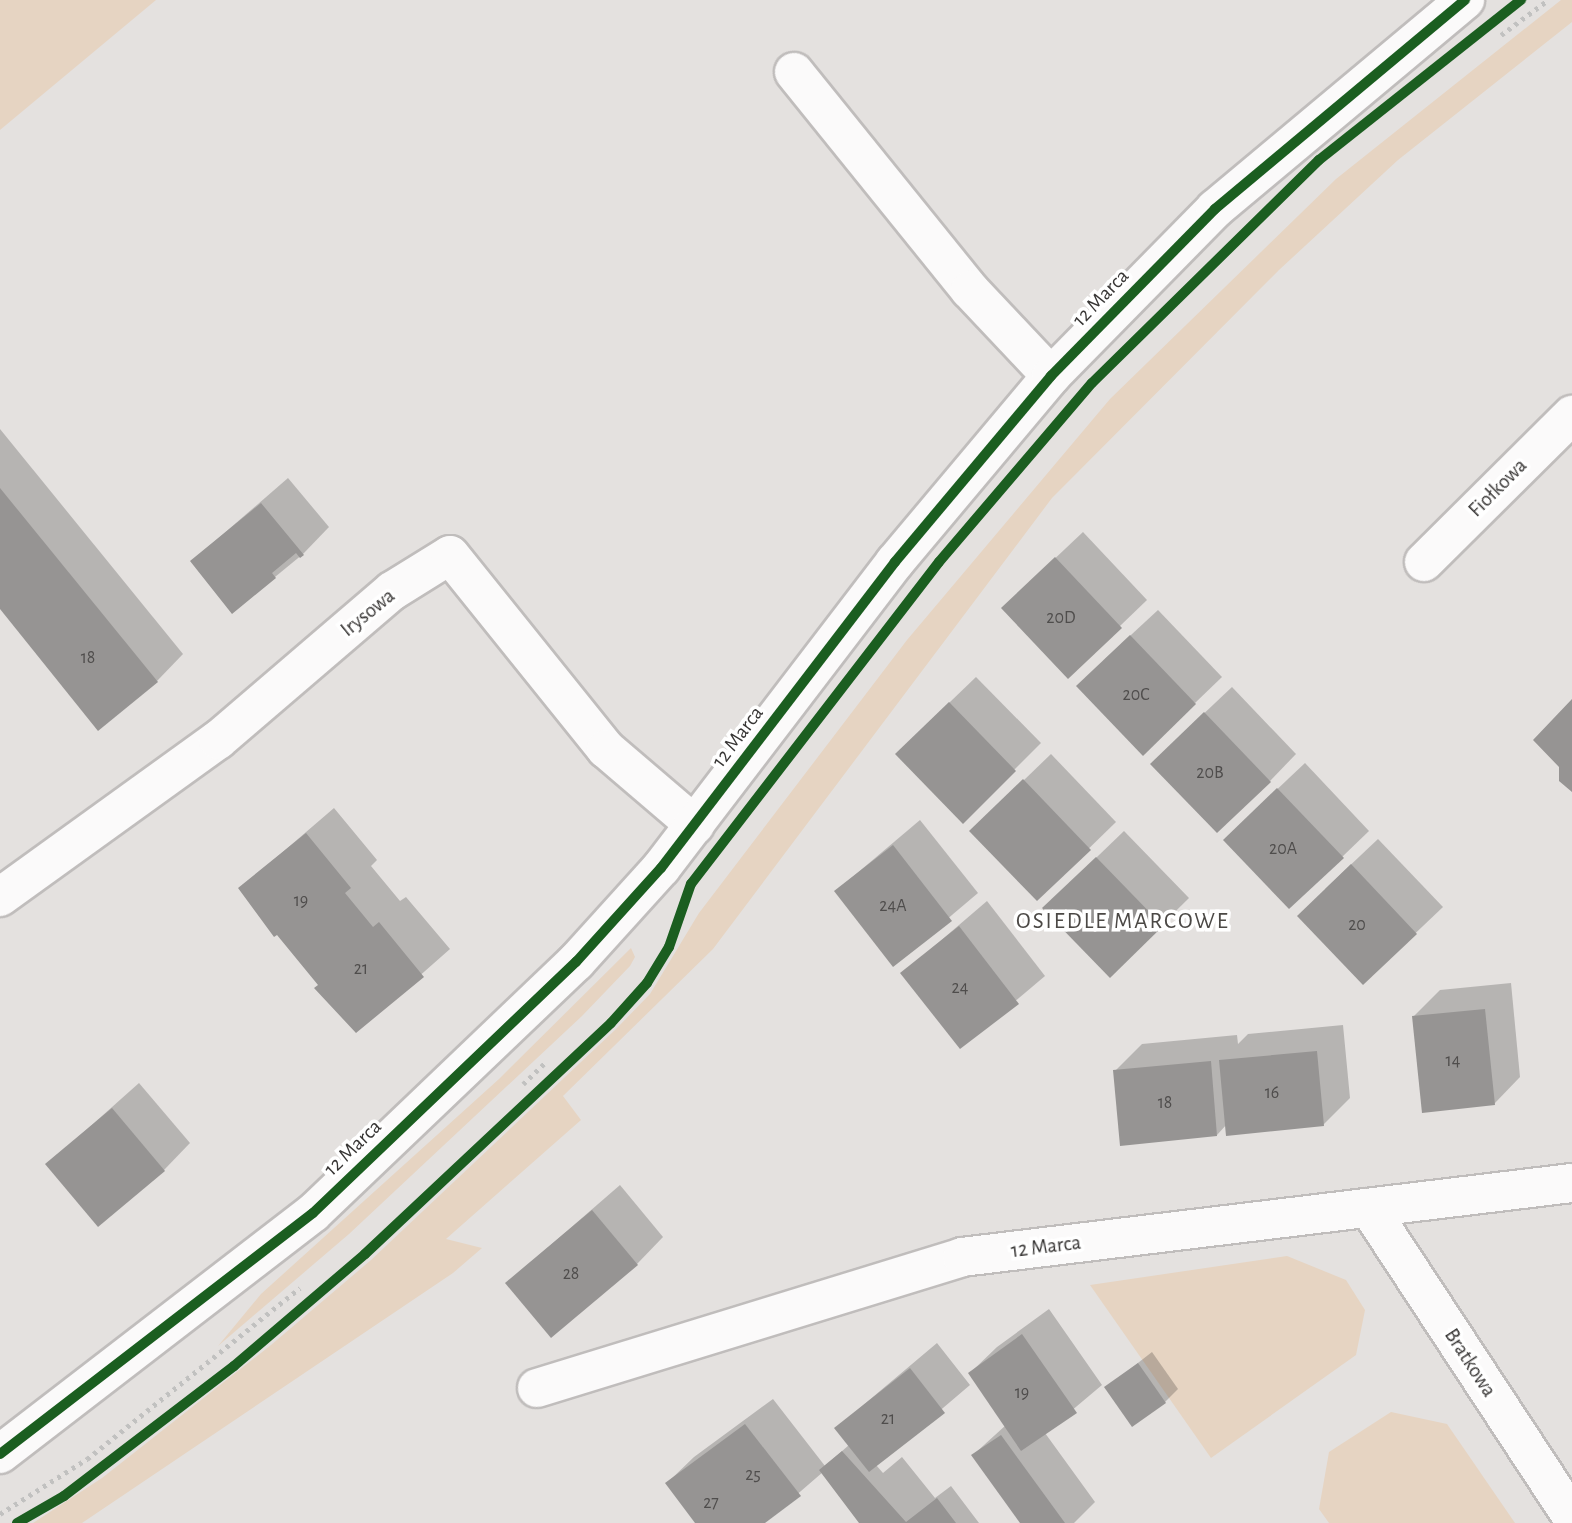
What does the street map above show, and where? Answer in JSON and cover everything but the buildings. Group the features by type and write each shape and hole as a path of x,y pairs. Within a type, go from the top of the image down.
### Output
{"street":[{"name":"12 Marca","path":"0,1454 313,1213 576,962 695,825 895,562 1051,376 1215,209 1465,0"},
{"path":"793,72 970,290 1051,376"},
{"name":"Fiołkowa","path":"1424,562 1572,415"},
{"name":"Irysowa","path":"0,897 218,740 392,591 450,555 606,749 695,825"},
{"name":"12 Marca","path":"537,1388 962,1257 1572,1183"},
{"name":"Bratkowa","path":"1369,1208 1572,1517"}],"shaded area":[{"path":"0,0 156,0 0,130"},
{"path":"1561,0 1572,0 1572,22 1398,160 1279,270 1052,498 713,949 563,1096 581,1120 446,1239 482,1248 453,1273 82,1523 33,1523 102,1478 271,1345 371,1260 616,1029 650,994 699,913 907,640 1110,399 1336,179"},
{"path":"631,948 635,957 630,966 582,1016 349,1234 218,1346 261,1294 499,1079"},
{"path":"1287,1256 1346,1280 1365,1310 1356,1355 1211,1458 1090,1285"},
{"path":"1391,1412 1447,1424 1515,1523 1329,1523 1319,1509 1329,1452"}],"cycle path":[{"path":"0,1454 313,1213 576,962 661,868 895,562 1051,376 1215,209 1465,0"},
{"path":"17,1523 64,1496 234,1366 365,1254 611,1023 647,983 669,947 691,884 939,562 1092,383 1319,160 1521,0"}],"district":[{"name":"OSIEDLE MARCOWE","path":"1123,922"}]}
